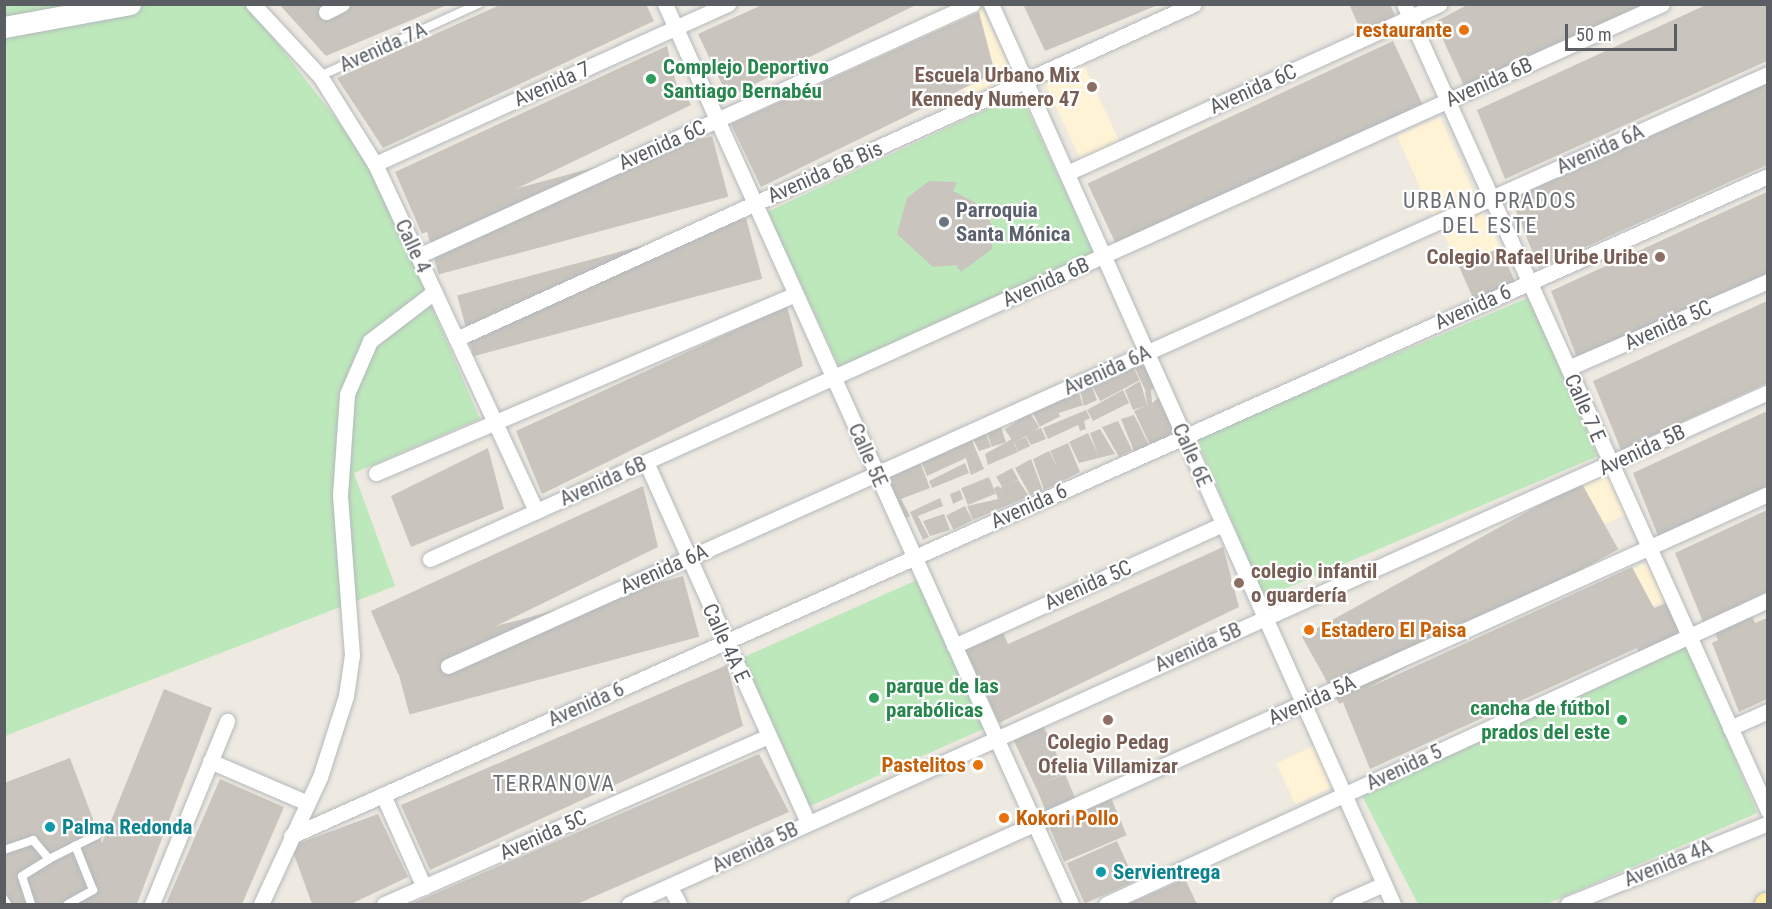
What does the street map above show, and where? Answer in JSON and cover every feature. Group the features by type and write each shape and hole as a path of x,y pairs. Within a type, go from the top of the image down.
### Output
{"street":[{"path":"4,27 130,4"},
{"name":"Calle 4","path":"253,4 320,76 375,164 536,511"},
{"path":"326,12 342,4"},
{"name":"Calle 5E","path":"665,4 1071,904"},
{"name":"Avenida 7","path":"375,164 728,4"},
{"name":"Avenida 6C","path":"418,256 972,4"},
{"name":"Calle 6E","path":"992,4 1393,904"},
{"name":"Avenida 6B Bis","path":"456,339 1194,4"},
{"name":"Avenida 6C","path":"1067,173 1407,11 1439,4"},
{"name":"Avenida 6B","path":"430,559 1662,4"},
{"name":"Calle 7 E","path":"1407,11 1767,811"},
{"name":"Avenida 6A","path":"447,666 1767,74"},
{"name":"Avenida 6","path":"291,836 1767,176"},
{"name":"Avenida 5C","path":"1568,368 1767,281"},
{"path":"261,904 305,802 346,696 352,655 340,495 347,394 370,341 434,291"},
{"path":"376,473 795,294"},
{"name":"Avenida 5B","path":"629,904 995,737 1611,465 1767,392"},
{"name":"Calle 4A E","path":"646,462 686,559 727,641 808,823"},
{"name":"Avenida 5A","path":"856,904 1033,821 1304,704 1767,494"},
{"name":"Avenida 5C","path":"954,646 1223,524"},
{"name":"Avenida 5","path":"1106,904 1767,600"},
{"path":"1730,728 1767,711"},
{"path":"152,904 227,721"},
{"name":"Avenida 5C","path":"384,904 768,736"},
{"path":"210,761 305,802"},
{"path":"383,795 424,887"},
{"name":"Avenida 4A","path":"1568,904 1601,898 1767,823"},
{"path":"1339,904 1384,884"},
{"path":"670,887 678,904"}],"lane":[{"name":"Avenida 7A","path":"320,76 479,4"},
{"path":"31,904 22,876 49,859 97,835"},
{"path":"4,850 33,840 49,859"},
{"path":"68,904 93,890 75,845"},
{"path":"4,899 7,904"}],"shaded area":[{"path":"980,5 1017,81 971,104 933,28"},
{"path":"1082,61 1120,143 1081,161 1043,79"},
{"path":"1440,117 1477,199 1434,218 1397,136"},
{"path":"1481,208 1500,247 1459,266 1441,228"},
{"path":"1612,471 1631,512 1585,533 1566,493"},
{"path":"1652,560 1670,598 1624,620 1606,582"},
{"path":"1318,744 1337,785 1295,804 1276,763"}],"green space":[{"path":"5,5 248,5 370,163 480,419 354,473 395,586 5,736"},
{"path":"1020,94 1096,258 844,376 767,212"},
{"path":"1530,297 1598,456 1264,598 1197,438"},
{"path":"917,580 983,729 810,806 743,657"},
{"name":"cancha de fútbol prados del este","path":"1688,644 1757,813 1547,904 1418,904 1362,796"}],"building":[{"path":"279,4 447,5 326,56"},
{"path":"502,4 646,4 654,21 383,148 337,78"},
{"path":"764,4 918,4 728,97 698,34"},
{"path":"1023,4 1158,4 1158,5 1045,51"},
{"path":"1349,4 1390,4 1395,16 1361,31"},
{"path":"1469,4 1648,4 1465,88 1435,22"},
{"path":"1708,4 1767,4 1767,61 1505,179 1477,110"},
{"path":"979,12 995,73 761,187 731,124"},
{"path":"1393,41 1426,111 1120,253 1088,183"},
{"path":"667,46 679,95 685,92 691,105 422,234 395,172"},
{"path":"1767,82 1767,165 1539,268 1511,199"},
{"path":"712,136 728,197 439,274 422,214"},
{"name":"Parroquia Santa Mónica","path":"929,181 957,182 953,191 984,207 992,226 992,249 961,272 956,265 933,267 897,234 907,198"},
{"path":"1767,192 1767,274 1578,360 1551,291"},
{"path":"746,218 762,279 473,356 457,295"},
{"path":"1500,248 1517,286 1476,305 1459,266"},
{"path":"1767,301 1767,383 1621,450 1593,381"},
{"path":"787,306 803,366 542,494 516,431"},
{"path":"1144,359 1157,387 1146,392 1133,364"},
{"path":"1132,365 1140,380 1100,401 1092,386"},
{"path":"1140,381 1148,408 1145,392 1151,390 1152,403 1161,396 1179,435 1152,449 1134,411 1145,406 1133,410 1125,390"},
{"path":"1091,385 1097,400 1084,406 1080,390"},
{"path":"1078,390 1083,405 1057,414 1052,398"},
{"path":"1123,390 1129,403 1093,421 1087,410"},
{"path":"1053,402 1060,416 1040,427 1033,412"},
{"path":"1086,410 1090,418 1084,421 1086,429 1080,431 1078,425 1048,439 1043,428"},
{"path":"1767,411 1767,492 1660,541 1633,473"},
{"path":"1030,413 1039,427 1014,444 1005,429"},
{"path":"1134,415 1149,445 1134,451 1121,419"},
{"path":"1118,421 1132,450 1119,457 1102,427"},
{"path":"1001,427 1006,442 992,447 987,432"},
{"path":"1041,428 1046,439 1031,445 1025,434"},
{"path":"1100,429 1115,454 1079,463 1069,442 1088,433 1098,454 1090,433"},
{"path":"985,431 991,447 979,451 972,437"},
{"path":"970,436 984,469 971,475 966,458 927,476 921,461 945,450 948,456 945,449"},
{"path":"1026,437 1030,446 1018,451 1014,442"},
{"path":"1012,439 1018,452 988,465 985,454"},
{"path":"1068,443 1080,472 1044,490 1033,459 1049,451 1058,469 1050,451"},
{"path":"488,448 504,509 411,547 391,496"},
{"path":"1031,459 1043,491 1030,495 1015,468"},
{"path":"920,462 930,488 901,499 910,516 902,520 884,477"},
{"path":"965,463 969,473 932,488 929,481"},
{"path":"1012,468 1018,479 1003,488 996,477"},
{"path":"989,477 996,494 968,505 961,488"},
{"path":"1018,480 1029,496 973,520 967,506 998,499 994,488 999,486 1003,496 1000,488"},
{"path":"1581,482 1618,549 1339,704 1302,637"},
{"path":"643,486 658,547 398,674 371,611"},
{"path":"960,490 963,499 953,504 950,494"},
{"path":"940,498 943,506 918,516 929,537 923,540 910,512"},
{"path":"965,506 972,520 954,530 946,516"},
{"path":"1767,510 1767,592 1745,602 1748,609 1711,626 1708,619 1703,622 1675,553"},
{"path":"944,514 950,530 930,536 923,521"},
{"path":"1223,547 1239,607 999,723 964,647 1002,630 1008,644"},
{"path":"1632,567 1654,608 1672,601 1687,634 1640,655 1637,648 1370,769 1342,700"},
{"path":"683,576 699,637 410,714 393,654"},
{"path":"1750,612 1755,623 1767,618 1767,699 1739,712 1712,643 1718,640 1713,629"},
{"path":"727,665 743,726 430,870 401,805"},
{"path":"164,689 212,708 137,904 4,904 4,783 70,758 102,843"},
{"path":"1043,725 1065,773 1035,787 1013,739"},
{"path":"759,754 789,812 577,904 411,904"},
{"path":"1065,774 1075,798 1046,810 1036,787"},
{"path":"220,779 284,807 242,904 166,904"},
{"path":"1108,791 1127,835 1064,862 1045,818"},
{"path":"378,814 408,877 351,904 312,904 291,846"},
{"name":"Servientrega","path":"1117,841 1135,881 1085,904 1067,863"},
{"path":"1185,879 1197,904 1128,904"}],"place":[{"name":"restaurante","path":"1464,30"},
{"name":"Complejo Deportivo Santiago Bernabéu","path":"651,79"},
{"name":"Escuela Urbano Mix Kennedy Numero 47","path":"1092,87"},
{"name":"Parroquia Santa Mónica","path":"944,222"},
{"name":"Colegio Rafael Uribe Uribe","path":"1660,257"},
{"name":"colegio infantil o guardería","path":"1239,583"},
{"name":"Estadero El Paisa","path":"1309,630"},
{"name":"parque de las parabólicas","path":"874,698"},
{"name":"Colegio Pedag Ofelia Villamizar","path":"1108,720"},
{"name":"cancha de fútbol prados del este","path":"1622,720"},
{"name":"Pastelitos","path":"978,765"},
{"name":"Kokori Pollo","path":"1004,818"},
{"name":"Palma Redonda","path":"50,827"},
{"name":"Servientrega","path":"1101,872"}],"district":[{"name":"URBANO PRADOS DEL ESTE","path":"1490,212"},
{"name":"TERRANOVA","path":"554,784"}]}
